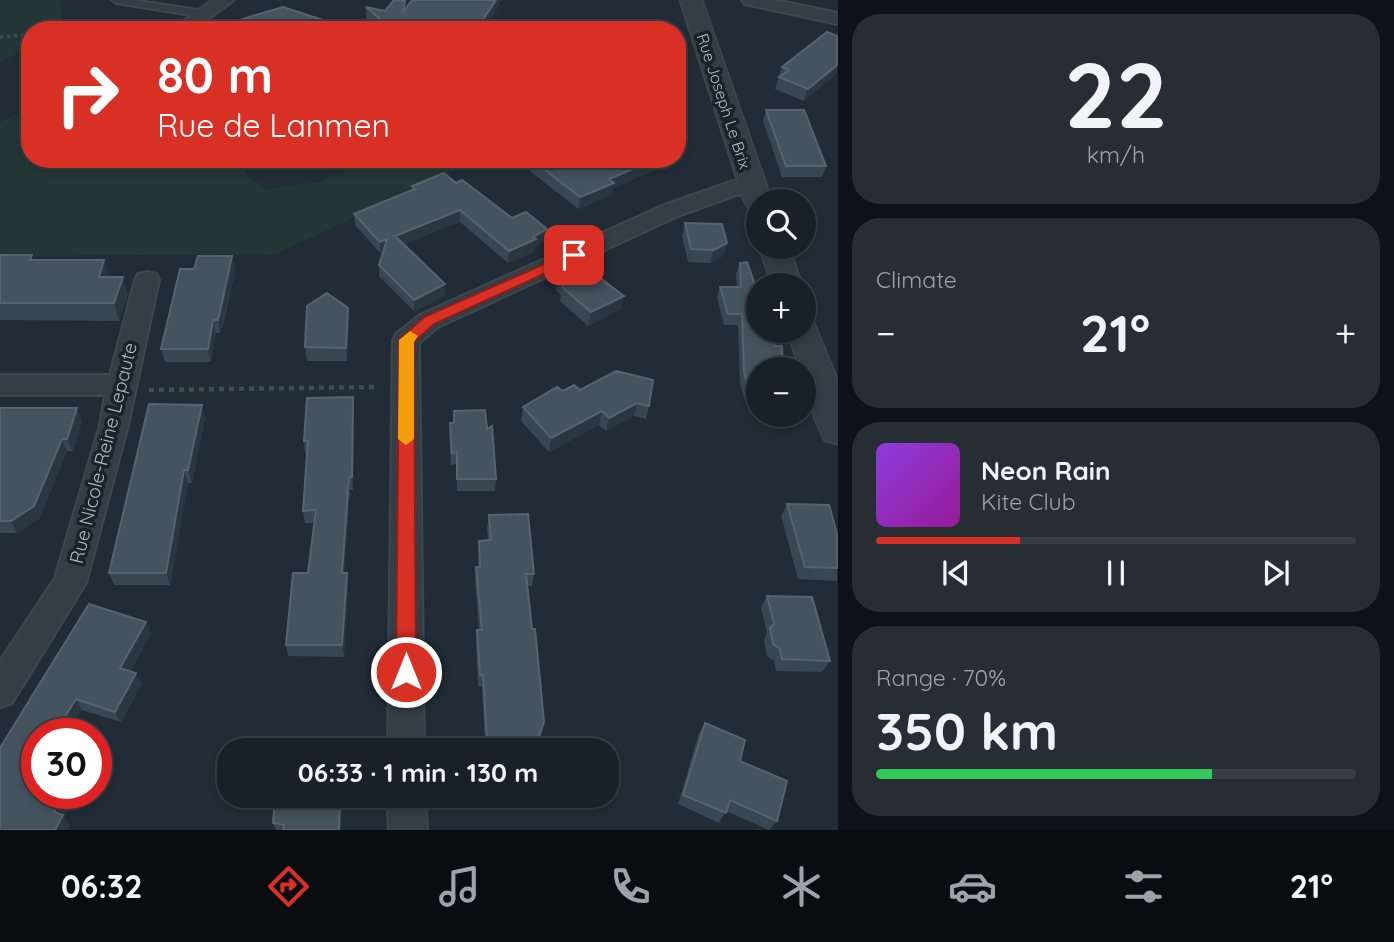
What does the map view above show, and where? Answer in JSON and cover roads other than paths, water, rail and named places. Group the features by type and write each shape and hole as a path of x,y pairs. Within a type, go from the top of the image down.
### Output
{"street":[{"path":"194,21 225,0"},
{"name":"Rue Joseph Le Brix","path":"691,0 753,189"},
{"path":"751,0 838,19"},
{"path":"406,738 406,340 429,321 670,211 733,188 746,192"},
{"name":"Rue Nicole-Reine Lepaute","path":"0,691 70,583 114,425 147,279"},
{"path":"807,343 838,431"},
{"path":"0,385 121,385"},
{"path":"407,808 408,830"}],"lane":[{"path":"116,0 204,14"}]}
